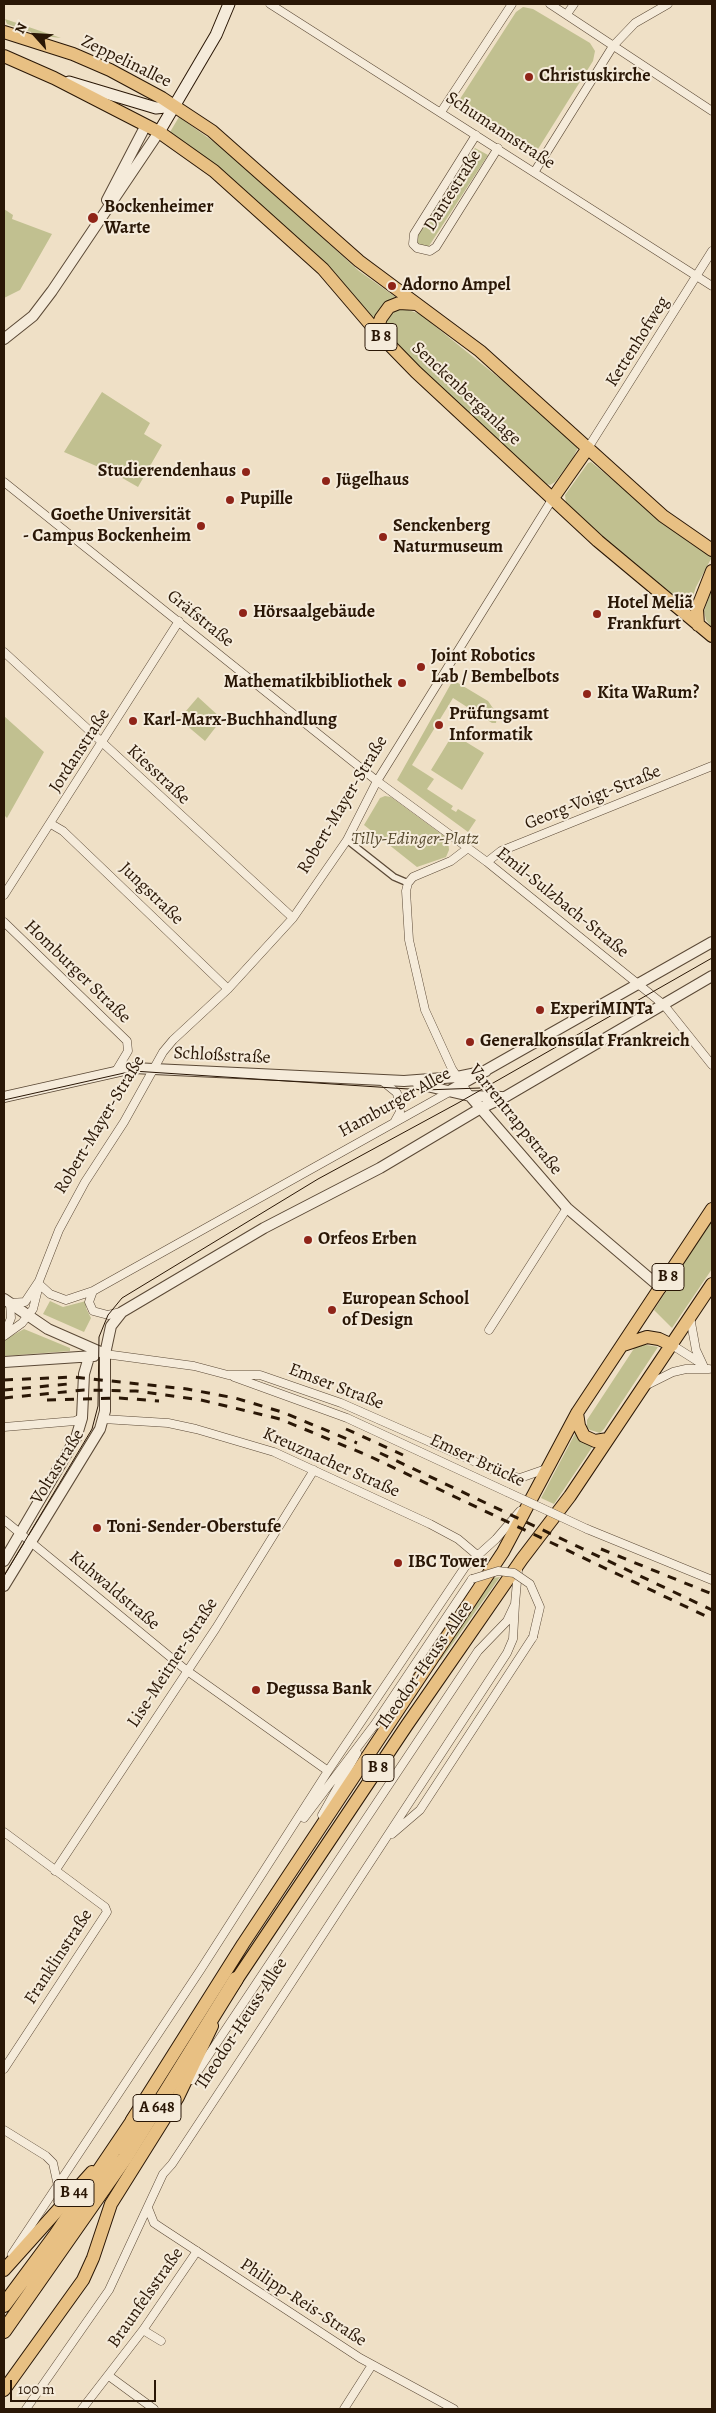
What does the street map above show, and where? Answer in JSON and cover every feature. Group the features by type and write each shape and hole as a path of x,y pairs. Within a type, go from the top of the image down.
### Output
{"highway":[{"name":"Theodor-Heuss-Allee","path":"4,2331 126,2158 236,1979"},
{"name":"Theodor-Heuss-Allee","path":"4,2305 56,2235 139,2112"}],"main road":[{"path":"159,132 216,35 229,4"},
{"name":"Zeppelinallee","path":"4,32 73,54 110,70 176,106"},
{"name":"B 8","path":"4,56 54,78 159,132"},
{"path":"54,78 156,108 176,106"},
{"name":"Senckenberganlage","path":"176,106 227,142 341,245 480,351 663,516 712,550"},
{"name":"Senckenberganlage","path":"159,132 214,171 323,269 409,366 628,567 712,636"},
{"path":"376,331 381,318 389,307 399,303 416,304"},
{"name":"Robert-Mayer-Straße","path":"552,498 588,448"},
{"path":"698,625 697,609 712,571"},
{"name":"Theodor-Heuss-Allee","path":"139,2112 273,1899 503,1552 577,1412 712,1209"},
{"name":"Theodor-Heuss-Allee","path":"4,2390 83,2280 93,2258 111,2204 178,2097 236,1979 407,1725 522,1559 570,1496 712,1284"},
{"path":"623,1345 647,1338 658,1338 672,1345"},
{"path":"577,1412 579,1426 584,1436 595,1441 608,1439"},
{"name":"B 44","path":"4,2268 78,2189 139,2112"}],"street":[{"name":"Schumannstraße","path":"270,4 535,171 712,286"},
{"path":"442,112 512,4"},
{"path":"550,4 712,111"},
{"path":"567,14 574,4"},
{"path":"535,171 613,46 635,23 668,4"},
{"path":"97,222 119,175 146,125"},
{"path":"4,339 33,316 159,132"},
{"name":"Dantestraße","path":"476,135 414,234 413,244 418,248 430,251 436,247 498,148"},
{"name":"Kettenhofweg","path":"588,448 712,251"},
{"name":"Gräfstraße","path":"4,482 377,781"},
{"name":"Robert-Mayer-Straße","path":"28,1316 33,1309 39,1282 54,1242 68,1214 155,1068 173,1040 228,989 293,918 347,840 377,781 552,498"},
{"name":"Jordanstraße","path":"4,895 179,621"},
{"name":"Kiesstraße","path":"4,652 293,918"},
{"name":"Georg-Voigt-Straße","path":"487,862 500,851 712,766"},
{"name":"Emil-Sulzbach-Straße","path":"377,781 487,862 664,1005 712,1065"},
{"name":"Jungstraße","path":"51,824 63,832 228,989"},
{"path":"347,840 394,876 408,884 420,873 458,857 468,848"},
{"name":"Varrentrappstraße","path":"408,884 409,940 425,1010 460,1081 470,1096 567,1208 661,1288"},
{"name":"Homburger Straße","path":"4,922 127,1041 128,1051 116,1071"},
{"path":"638,984 712,942"},
{"path":"93,1291 90,1302 94,1311 108,1315 122,1312 264,1228 380,1168 481,1108 506,1097 712,976"},
{"name":"Schloßstraße","path":"4,1098 133,1068 404,1081 460,1081 486,1071 638,984"},
{"path":"381,1080 397,1093 400,1101 400,1112 394,1123"},
{"name":"Schloßstraße","path":"404,1081 451,1090 470,1096 506,1097"},
{"name":"Hamburger Allee","path":"39,1282 50,1294 66,1300 93,1291 394,1123 451,1090 460,1081"},
{"path":"489,1330 567,1208"},
{"name":"Robert-Mayer-Straße","path":"7,1301 24,1302 39,1282"},
{"path":"7,1301 48,1330 105,1354"},
{"path":"4,1336 11,1318 7,1301"},
{"path":"105,1354 112,1326 122,1312"},
{"path":"4,1336 22,1323 28,1316"},
{"path":"690,1317 696,1350 708,1368"},
{"path":"672,1345 708,1368"},
{"path":"4,1362 90,1357 105,1354"},
{"name":"Emser Straße","path":"105,1354 185,1364 228,1375 260,1375 294,1385 368,1414 505,1475 520,1478 546,1469"},
{"name":"Voltastraße","path":"4,1586 30,1541 92,1444 103,1419 105,1354"},
{"name":"Voltastraße","path":"4,1560 72,1446 82,1418 84,1374 90,1357"},
{"path":"643,1387 659,1377 673,1372 686,1369 708,1368"},
{"name":"Emser Brücke","path":"228,1375 347,1418 603,1536 712,1580"},
{"path":"4,1427 82,1418"},
{"name":"Kreuznacher Straße","path":"103,1419 168,1423 196,1429 274,1452 430,1524 458,1539 477,1555"},
{"name":"Lise-Meitner-Straße","path":"55,1871 309,1481 314,1470"},
{"name":"Theodor-Heuss-Allee","path":"4,2268 328,1772 457,1580 477,1555 496,1539 534,1494"},
{"name":"Kuhwaldstraße","path":"4,1520 186,1670 328,1772"},
{"name":"Theodor-Heuss-Allee","path":"26,2409 110,2290 163,2174 385,1841 507,1653 513,1639 515,1583 522,1559"},
{"name":"Theodor-Heuss-Allee","path":"273,1899 375,1724 472,1579 498,1571 514,1573 530,1584 540,1607 533,1638 462,1750 420,1810 385,1841"},
{"name":"Theodor-Heuss-Allee","path":"178,2097 475,1656 486,1641 504,1626 515,1604"},
{"name":"Theodor-Heuss-Allee","path":"266,1867 375,1724"},
{"path":"4,1832 55,1871"},
{"name":"Franklinstraße","path":"4,2069 107,1912 105,1906 55,1871"},
{"path":"4,2130 46,2156 53,2163 58,2186"},
{"name":"Philipp-Reis-Straße","path":"148,2208 154,2223 372,2365 454,2409"},
{"name":"Braunfelsstraße","path":"82,2409 143,2330 197,2251"},
{"path":"143,2330 160,2341"},
{"path":"344,2409 372,2365"},
{"path":"109,2376 154,2409"}],"green space":[{"path":"523,7 533,9 590,43 595,51 593,61 538,149 532,152 462,111 458,102 516,12"},
{"path":"5,19 61,38 43,36 7,24"},
{"path":"179,117 228,152 359,271 397,298 375,322 332,270 215,167 170,132"},
{"path":"475,148 488,155 429,246 421,247 415,239"},
{"path":"4,209 13,215 12,219 52,234 20,290 4,298"},
{"path":"399,307 420,314 514,390 578,448 555,482 550,485 544,483 404,355 383,330 384,318"},
{"path":"102,392 150,423 144,434 162,445 138,487 117,475 64,452"},
{"path":"591,462 690,543 712,557 696,587 689,608 630,561 566,503 565,495 588,463"},
{"path":"712,589 712,628 706,620 704,611"},
{"path":"453,680 488,701 497,714 496,723 492,723 453,698 412,765 434,779 427,789 453,806 451,809 456,812 458,809 476,820 468,832 397,780"},
{"path":"198,697 222,719 205,741 179,719"},
{"path":"4,716 44,752 7,818 4,815"},
{"path":"453,734 484,753 462,790 431,770"},
{"name":"Tilly-Edinger-Platz","path":"385,796 391,797 448,839 449,850 446,857 417,867 364,825 380,798"},
{"path":"712,1220 712,1269 672,1328 654,1310"},
{"path":"50,1301 63,1307 86,1301 86,1308 91,1318 84,1332 43,1314"},
{"path":"24,1329 70,1348 70,1351 4,1356 4,1340"},
{"path":"641,1344 658,1347 604,1429 600,1433 590,1430 587,1427 587,1420 635,1347"},
{"path":"577,1430 583,1442 593,1446 554,1504 541,1498"},
{"path":"500,1577 441,1660 440,1660 493,1578"}],"tram line":[{"path":"4,1576 92,1429 98,1406 99,1337 108,1315 122,1298 318,1179 458,1103 712,958"},
{"path":"4,1100 133,1071 424,1090 480,1088"}],"railway":[{"path":"4,1380 73,1377 187,1389 235,1398 282,1412 357,1443"},
{"path":"4,1390 68,1384"},
{"path":"4,1398 84,1390 136,1391 201,1400 280,1419 369,1456 712,1619"},
{"path":"47,1400 119,1398 159,1401"},
{"path":"346,1429 403,1455"},
{"path":"380,1453 712,1610"},
{"path":"601,1549 712,1594"}],"place":[{"name":"Christuskirche","path":"529,77"},
{"name":"Bockenheimer Warte","path":"93,218"},
{"name":"Adorno Ampel","path":"392,286"},
{"name":"Studierendenhaus","path":"246,472"},
{"name":"Jügelhaus","path":"326,481"},
{"name":"Pupille","path":"230,500"},
{"name":"Goethe Universität - Campus Bockenheim","path":"201,526"},
{"name":"Senckenberg Naturmuseum","path":"383,537"},
{"name":"Hörsaalgebäude","path":"243,613"},
{"name":"Hotel Meliã Frankfurt","path":"597,614"},
{"name":"Joint Robotics Lab / Bembelbots","path":"421,667"},
{"name":"Mathematikbibliothek","path":"402,683"},
{"name":"Kita WaRum?","path":"587,694"},
{"name":"Karl-Marx-Buchhandlung","path":"133,721"},
{"name":"Prüfungsamt Informatik","path":"439,725"},
{"name":"ExperiMINTa","path":"540,1010"},
{"name":"Generalkonsulat Frankreich","path":"470,1042"},
{"name":"Orfeos Erben","path":"308,1240"},
{"name":"European School of Design","path":"332,1310"},
{"name":"Toni-Sender-Oberstufe","path":"97,1528"},
{"name":"IBC Tower","path":"398,1563"},
{"name":"Degussa Bank","path":"256,1690"}]}
